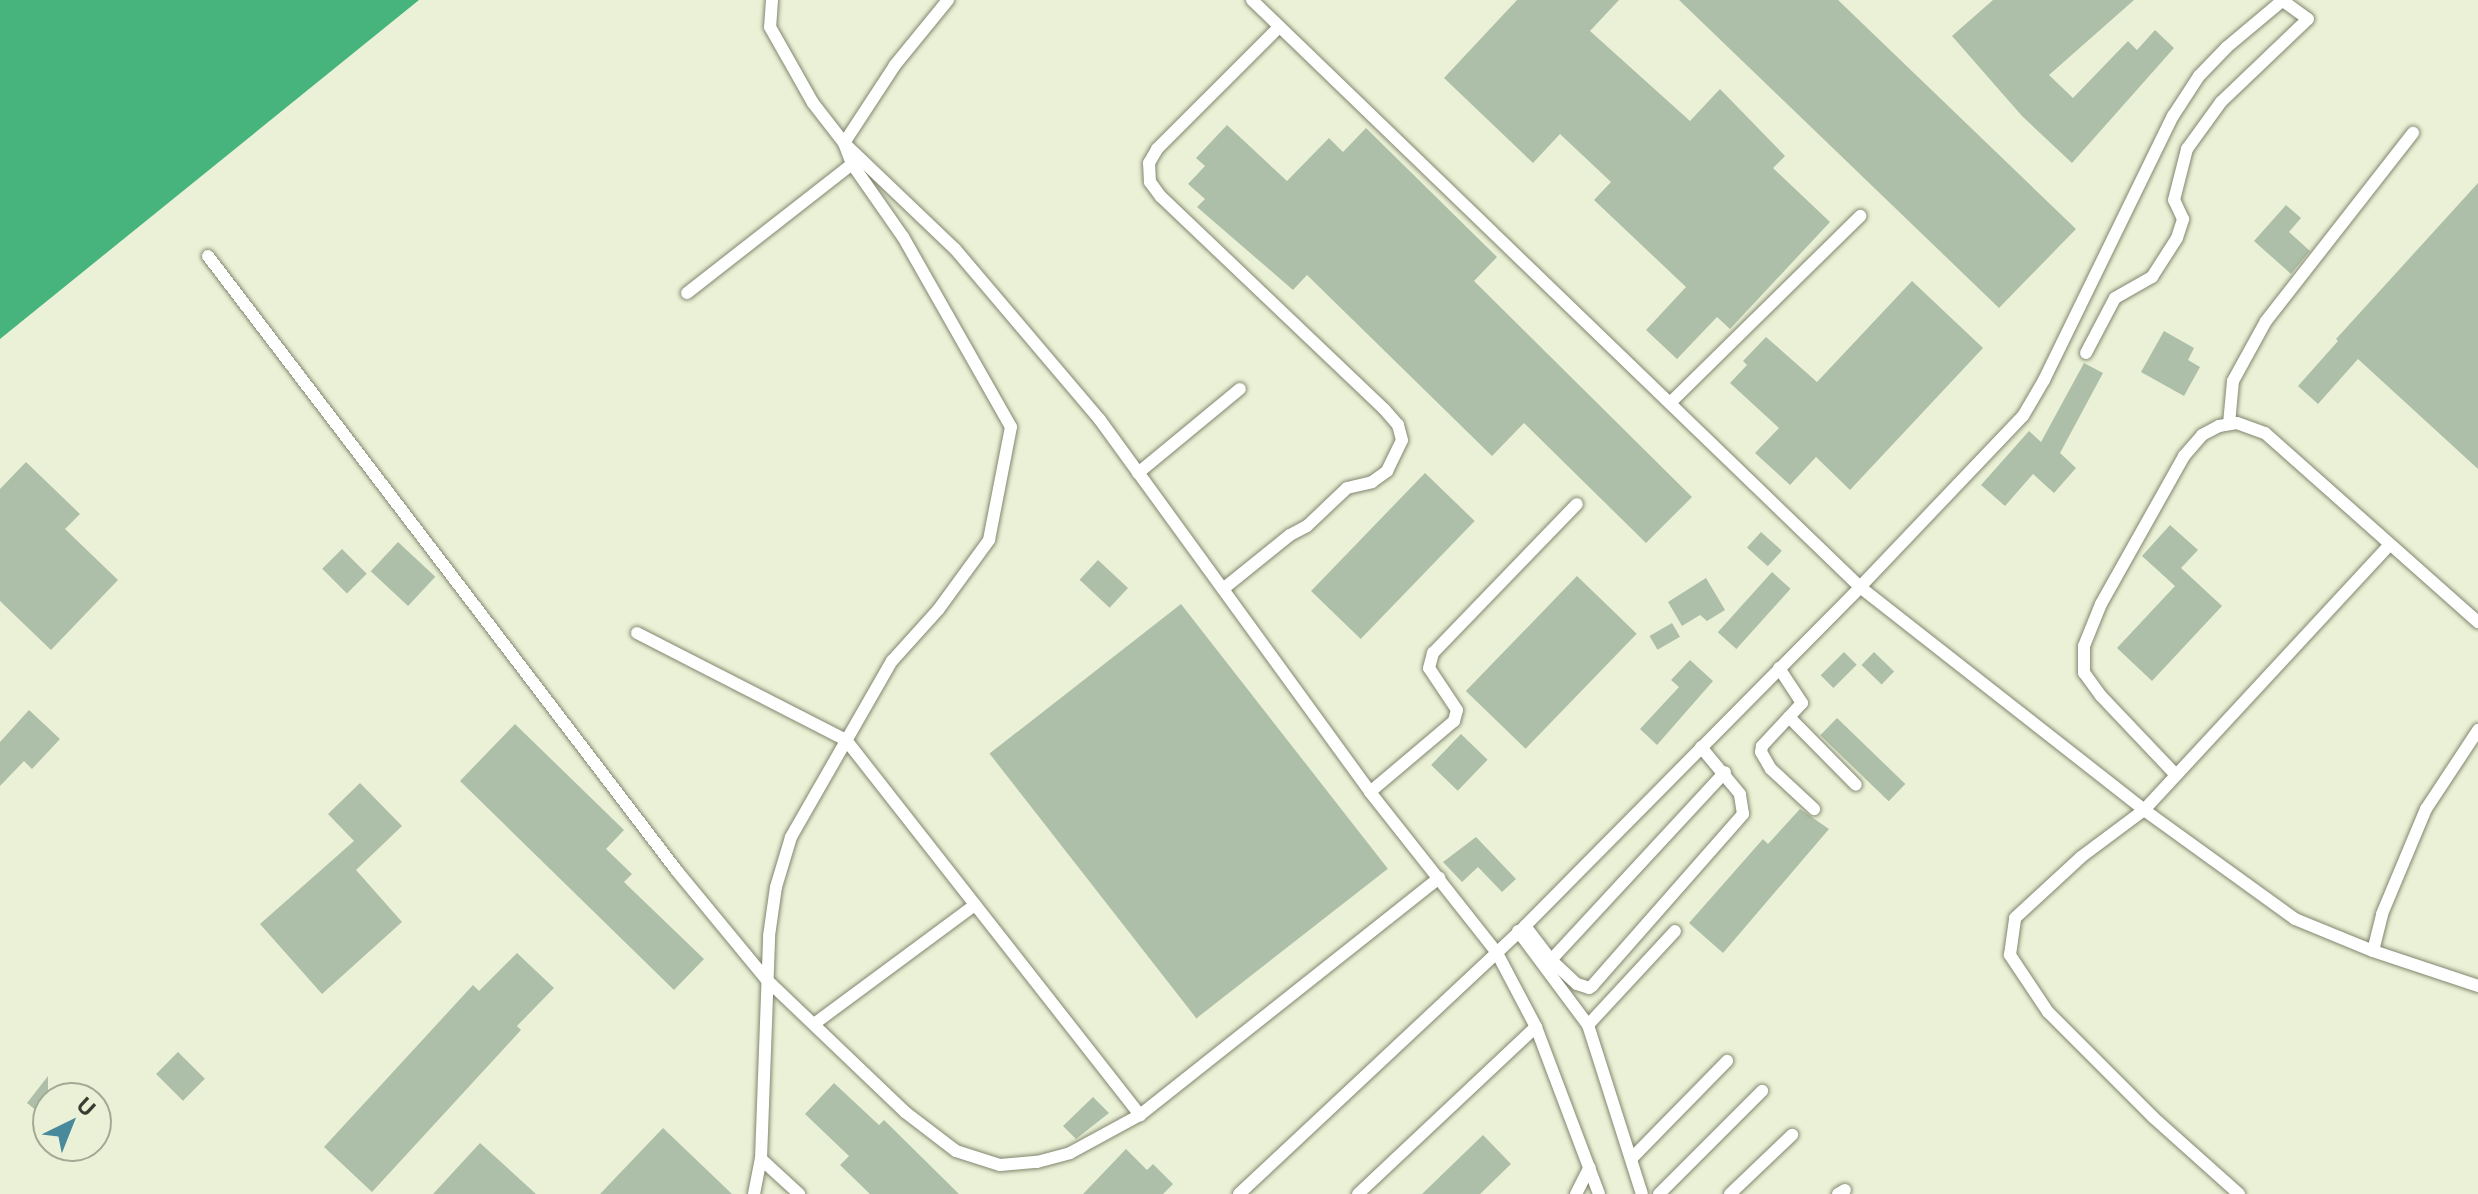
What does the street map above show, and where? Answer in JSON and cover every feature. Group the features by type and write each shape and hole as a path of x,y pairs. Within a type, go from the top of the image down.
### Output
{"lane":[{"path":"772,0 770,27 813,103 844,143 955,249 1100,420 1370,792 1497,953 1536,1027 1599,1194"},
{"path":"844,143 895,65 948,0"},
{"path":"1252,0 1860,587 2144,810 2295,919 2373,951 2478,986"},
{"path":"1239,1194 1497,953 1860,587 2023,416 2044,380 2173,116 2199,76 2283,0 2308,19 2221,102 2187,149 2174,200 2183,219 2177,238 2152,277 2115,298 2086,353"},
{"path":"1223,589 1290,535 1307,526 1347,488 1372,482 1387,471 1402,440 1398,425 1384,409 1161,197 1150,182 1149,163 1157,149 1279,27"},
{"path":"2229,424 2233,381 2259,331 2413,133"},
{"path":"754,1194 761,1159 767,980 776,887 791,837 892,661 938,610 989,540 1011,427 903,237 852,164 844,143"},
{"path":"687,293 852,164"},
{"path":"1670,403 1860,216"},
{"path":"208,256 677,871 767,980 905,1112 956,1151 1000,1165 1037,1162 1070,1153 1140,1115 1439,878"},
{"path":"1138,473 1240,389"},
{"path":"2176,775 2101,696 2084,673 2084,646 2101,604 2184,456 2202,435 2237,423 2265,433 2478,622"},
{"path":"1370,792 1454,721 1457,710 1429,668 1433,653 1577,504"},
{"path":"2239,1194 2153,1117 2048,1012 2010,955 2015,918 2081,857 2144,810 2389,545"},
{"path":"637,633 846,740 1140,1115"},
{"path":"1779,668 1802,703 1761,752 1771,769 1814,809"},
{"path":"1789,717 1856,785"},
{"path":"2373,951 2382,914 2426,809 2478,730"},
{"path":"1521,929 1577,984 1592,986 1740,820 1744,806 1725,772 1701,747"},
{"path":"1551,960 1725,772"},
{"path":"814,1024 975,905"},
{"path":"1521,929 1588,1025 1642,1194"},
{"path":"1588,1025 1675,931"},
{"path":"1358,1194 1536,1027"},
{"path":"1632,1158 1727,1061"},
{"path":"1659,1194 1762,1091"},
{"path":"1730,1194 1792,1135"},
{"path":"761,1159 799,1194"},
{"path":"1576,1194 1590,1167"}],"shaded area":[{"path":"0,0 419,0 0,339"}],"building":[{"path":"1517,0 1619,0 1590,31 1690,121 1720,89 1785,156 1773,168 1830,222 1730,329 1717,317 1677,359 1646,330 1686,287 1594,200 1611,182 1560,134 1533,163 1444,78"},
{"path":"1679,0 1838,0 2076,229 1999,308"},
{"path":"1993,0 2134,0 2049,75 2073,98 2128,41 2137,50 2155,30 2174,48 2072,163 2022,116 1952,36"},
{"path":"1227,125 1287,181 1329,138 1343,152 1366,128 1497,257 1474,281 1692,497 1646,543 1524,423 1492,456 1307,275 1293,290 1197,207 1205,199 1188,184 1205,166 1196,158"},
{"path":"2478,183 2478,469 2358,359 2318,404 2298,386 2338,341 2336,339"},
{"path":"2286,205 2301,218 2289,232 2310,251 2291,274 2254,241"},
{"path":"1912,281 1983,348 1850,490 1816,457 1790,485 1755,453 1779,428 1730,383 1747,365 1743,361 1766,337 1817,382"},
{"path":"2164,331 2194,348 2188,360 2200,367 2184,396 2141,372"},
{"path":"2084,363 2103,373 2060,453 2076,468 2054,493 2033,474 2005,506 1981,485 2029,431 2041,442"},
{"path":"26,462 80,514 65,529 118,580 51,650 0,601 0,489"},
{"path":"1425,473 1475,521 1361,639 1311,591"},
{"path":"2170,525 2198,550 2181,568 2222,606 2152,681 2117,648 2175,586 2142,556"},
{"path":"1761,532 1782,551 1768,566 1747,548"},
{"path":"398,542 435,577 408,606 371,571"},
{"path":"342,549 367,574 347,594 322,569"},
{"path":"1098,560 1128,588 1110,608 1080,580"},
{"path":"1772,572 1791,589 1736,649 1718,632"},
{"path":"1577,576 1637,634 1526,749 1466,691"},
{"path":"1706,578 1725,610 1707,621 1700,615 1682,626 1668,602"},
{"path":"1181,604 1388,869 1196,1018 990,754"},
{"path":"1672,623 1680,637 1657,650 1649,636"},
{"path":"1844,652 1857,665 1833,688 1821,675"},
{"path":"1874,652 1894,671 1882,684 1861,665"},
{"path":"1690,660 1713,681 1657,745 1640,729 1679,687 1671,680"},
{"path":"29,710 60,739 32,769 24,761 0,786 0,742"},
{"path":"1837,718 1905,784 1889,801 1820,735"},
{"path":"515,724 624,830 606,849 632,874 624,882 704,959 674,990 460,781"},
{"path":"1461,734 1488,760 1458,791 1431,765"},
{"path":"360,783 402,826 356,870 402,922 322,994 260,924 354,841 328,814"},
{"path":"1800,809 1829,829 1723,953 1689,923 1763,839 1768,844"},
{"path":"1476,837 1516,879 1502,892 1478,867 1462,882 1443,862"},
{"path":"517,953 554,988 517,1026 521,1030 372,1192 324,1147 473,985 479,991"},
{"path":"178,1052 205,1079 183,1101 156,1074"},
{"path":"834,1083 879,1125 884,1120 959,1194 870,1194 840,1165 849,1156 805,1114"},
{"path":"1093,1097 1109,1113 1076,1139 1063,1126"},
{"path":"663,1128 732,1194 600,1194"},
{"path":"1483,1135 1511,1164 1480,1194 1422,1194"},
{"path":"480,1143 536,1194 433,1194"},
{"path":"1126,1149 1147,1170 1153,1164 1173,1184 1163,1194 1083,1194"}]}
